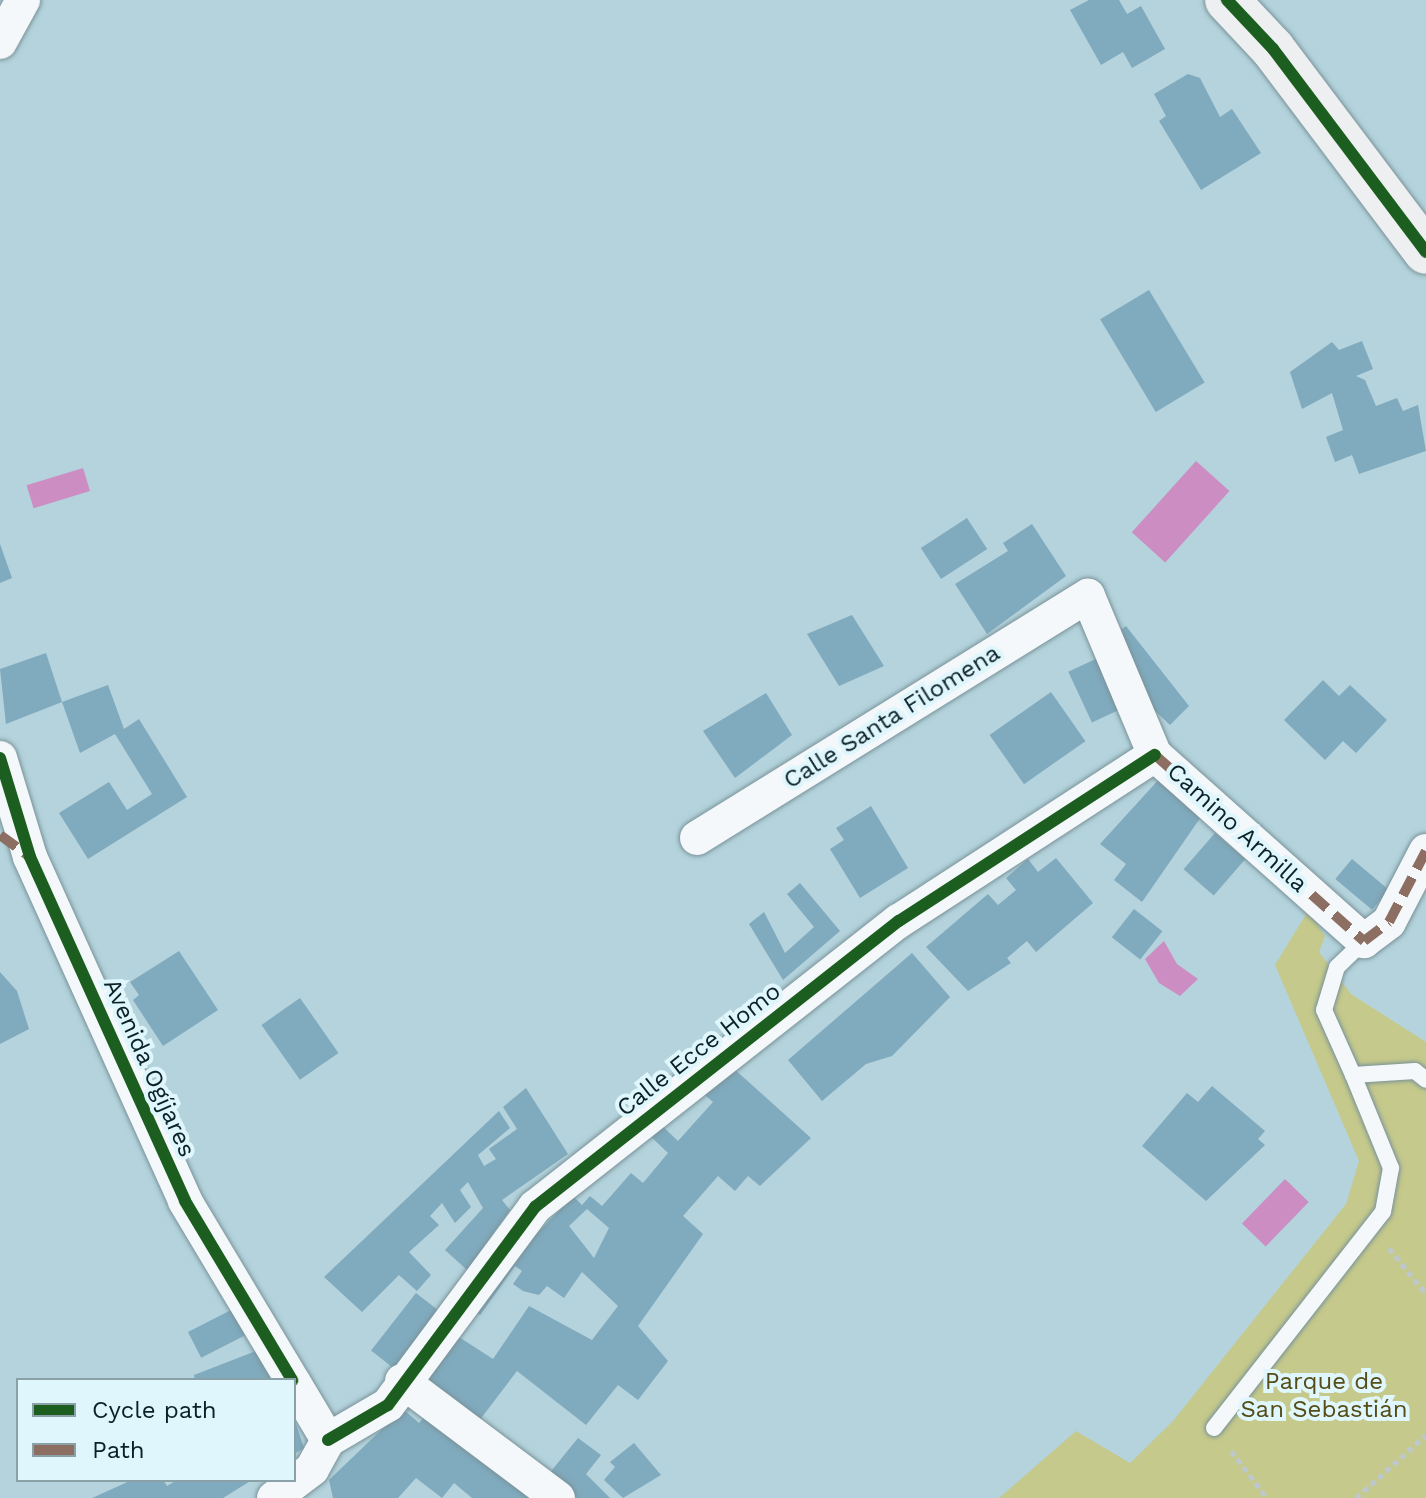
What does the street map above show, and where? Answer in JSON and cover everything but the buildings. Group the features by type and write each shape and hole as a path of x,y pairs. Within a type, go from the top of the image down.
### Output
{"street":[{"path":"0,42 23,0"},
{"path":"1227,0 1273,49 1426,252"},
{"name":"Camino Armilla","path":"1088,596 1155,755 1364,941"},
{"name":"Calle Santa Filomena","path":"697,838 1088,596"},
{"name":"Calle Ecce Homo","path":"274,1498 320,1469 388,1405 402,1381 535,1207 899,921 1155,755"},
{"name":"Avenida Ogíjares","path":"0,758 30,857 185,1201 291,1378"},
{"path":"1364,941 1389,922 1426,851"},
{"path":"402,1381 558,1498"},
{"name":"Avenida Ogíjares","path":"296,1392 320,1469"}],"lane":[{"path":"1214,1428 1383,1212 1391,1168 1324,1010 1337,967 1364,941"},
{"path":"1353,1075 1415,1071 1426,1080"}],"path":[{"path":"1372,1226 1426,1294"},
{"path":"1214,1428 1267,1498"},
{"path":"1356,1498 1426,1435"}],"green space":[{"name":"Parque de San Sebastián","path":"1308,911 1325,936 1319,952 1351,994 1426,1042 1426,1498 999,1498 1076,1431 1130,1463 1173,1421 1346,1204 1359,1161 1275,965"}],"shaded area":[{"path":"1196,461 1229,491 1165,562 1132,532"},
{"path":"83,468 90,491 34,508 27,485"},
{"path":"1164,941 1177,964 1198,979 1180,996 1159,983 1145,959"},
{"path":"1285,1179 1309,1202 1266,1247 1242,1224"}],"marked path":[{"path":"1155,755 1364,941 1389,922 1426,851"},
{"path":"0,835 29,856"}],"cycle path":[{"path":"1227,0 1273,49 1426,252"},
{"path":"328,1440 388,1405 535,1207 899,921 1155,755"},
{"path":"0,758 30,857 185,1201 291,1378"}]}
